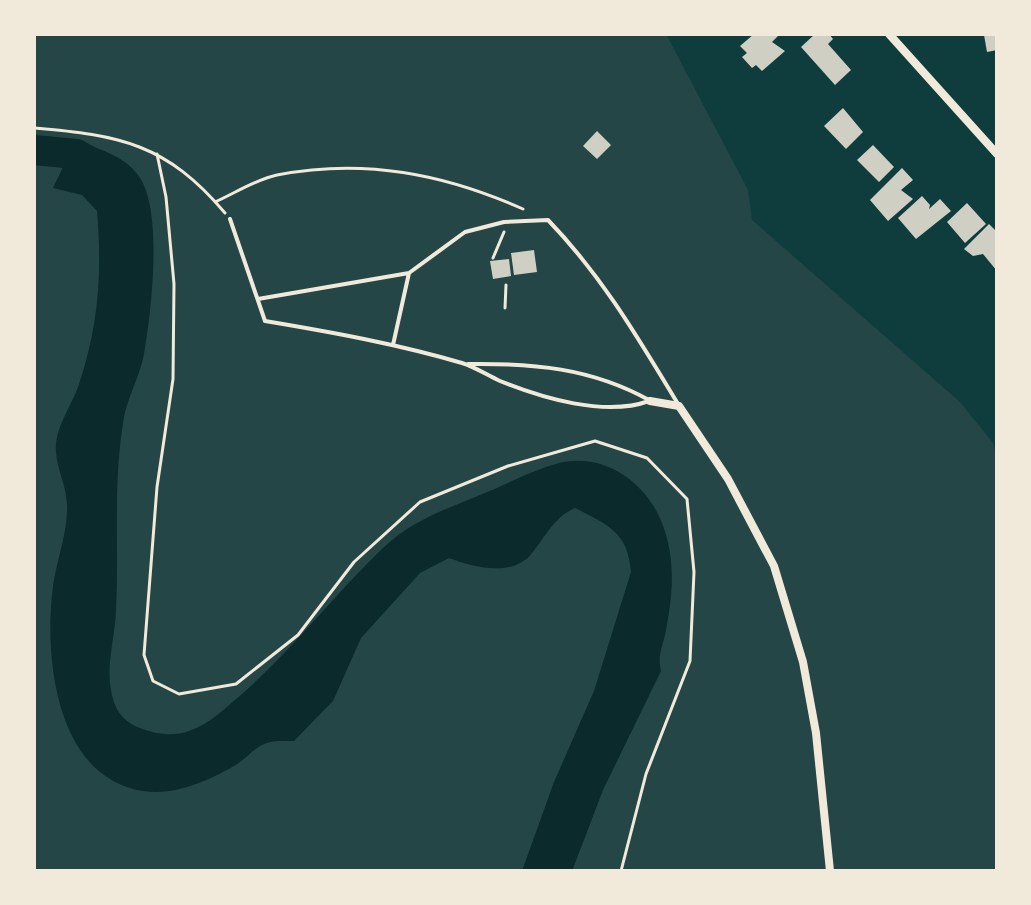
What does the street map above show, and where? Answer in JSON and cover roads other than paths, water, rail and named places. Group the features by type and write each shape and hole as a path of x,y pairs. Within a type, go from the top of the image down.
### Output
{"street":[{"path":"889,34 997,154"},
{"path":"650,401 679,406 728,479 774,566 803,662 816,733 830,871"}],"lane":[{"path":"230,219 265,321 393,345 466,364 501,381 564,399 607,407 650,401"},
{"path":"258,299 409,273 465,232 504,222 548,220 585,258 615,298 679,406"},
{"path":"393,345 409,273"},
{"path":"466,364 542,366 615,381 650,401"}],"waterway":[{"path":"34,150 76,154 107,171"}]}
